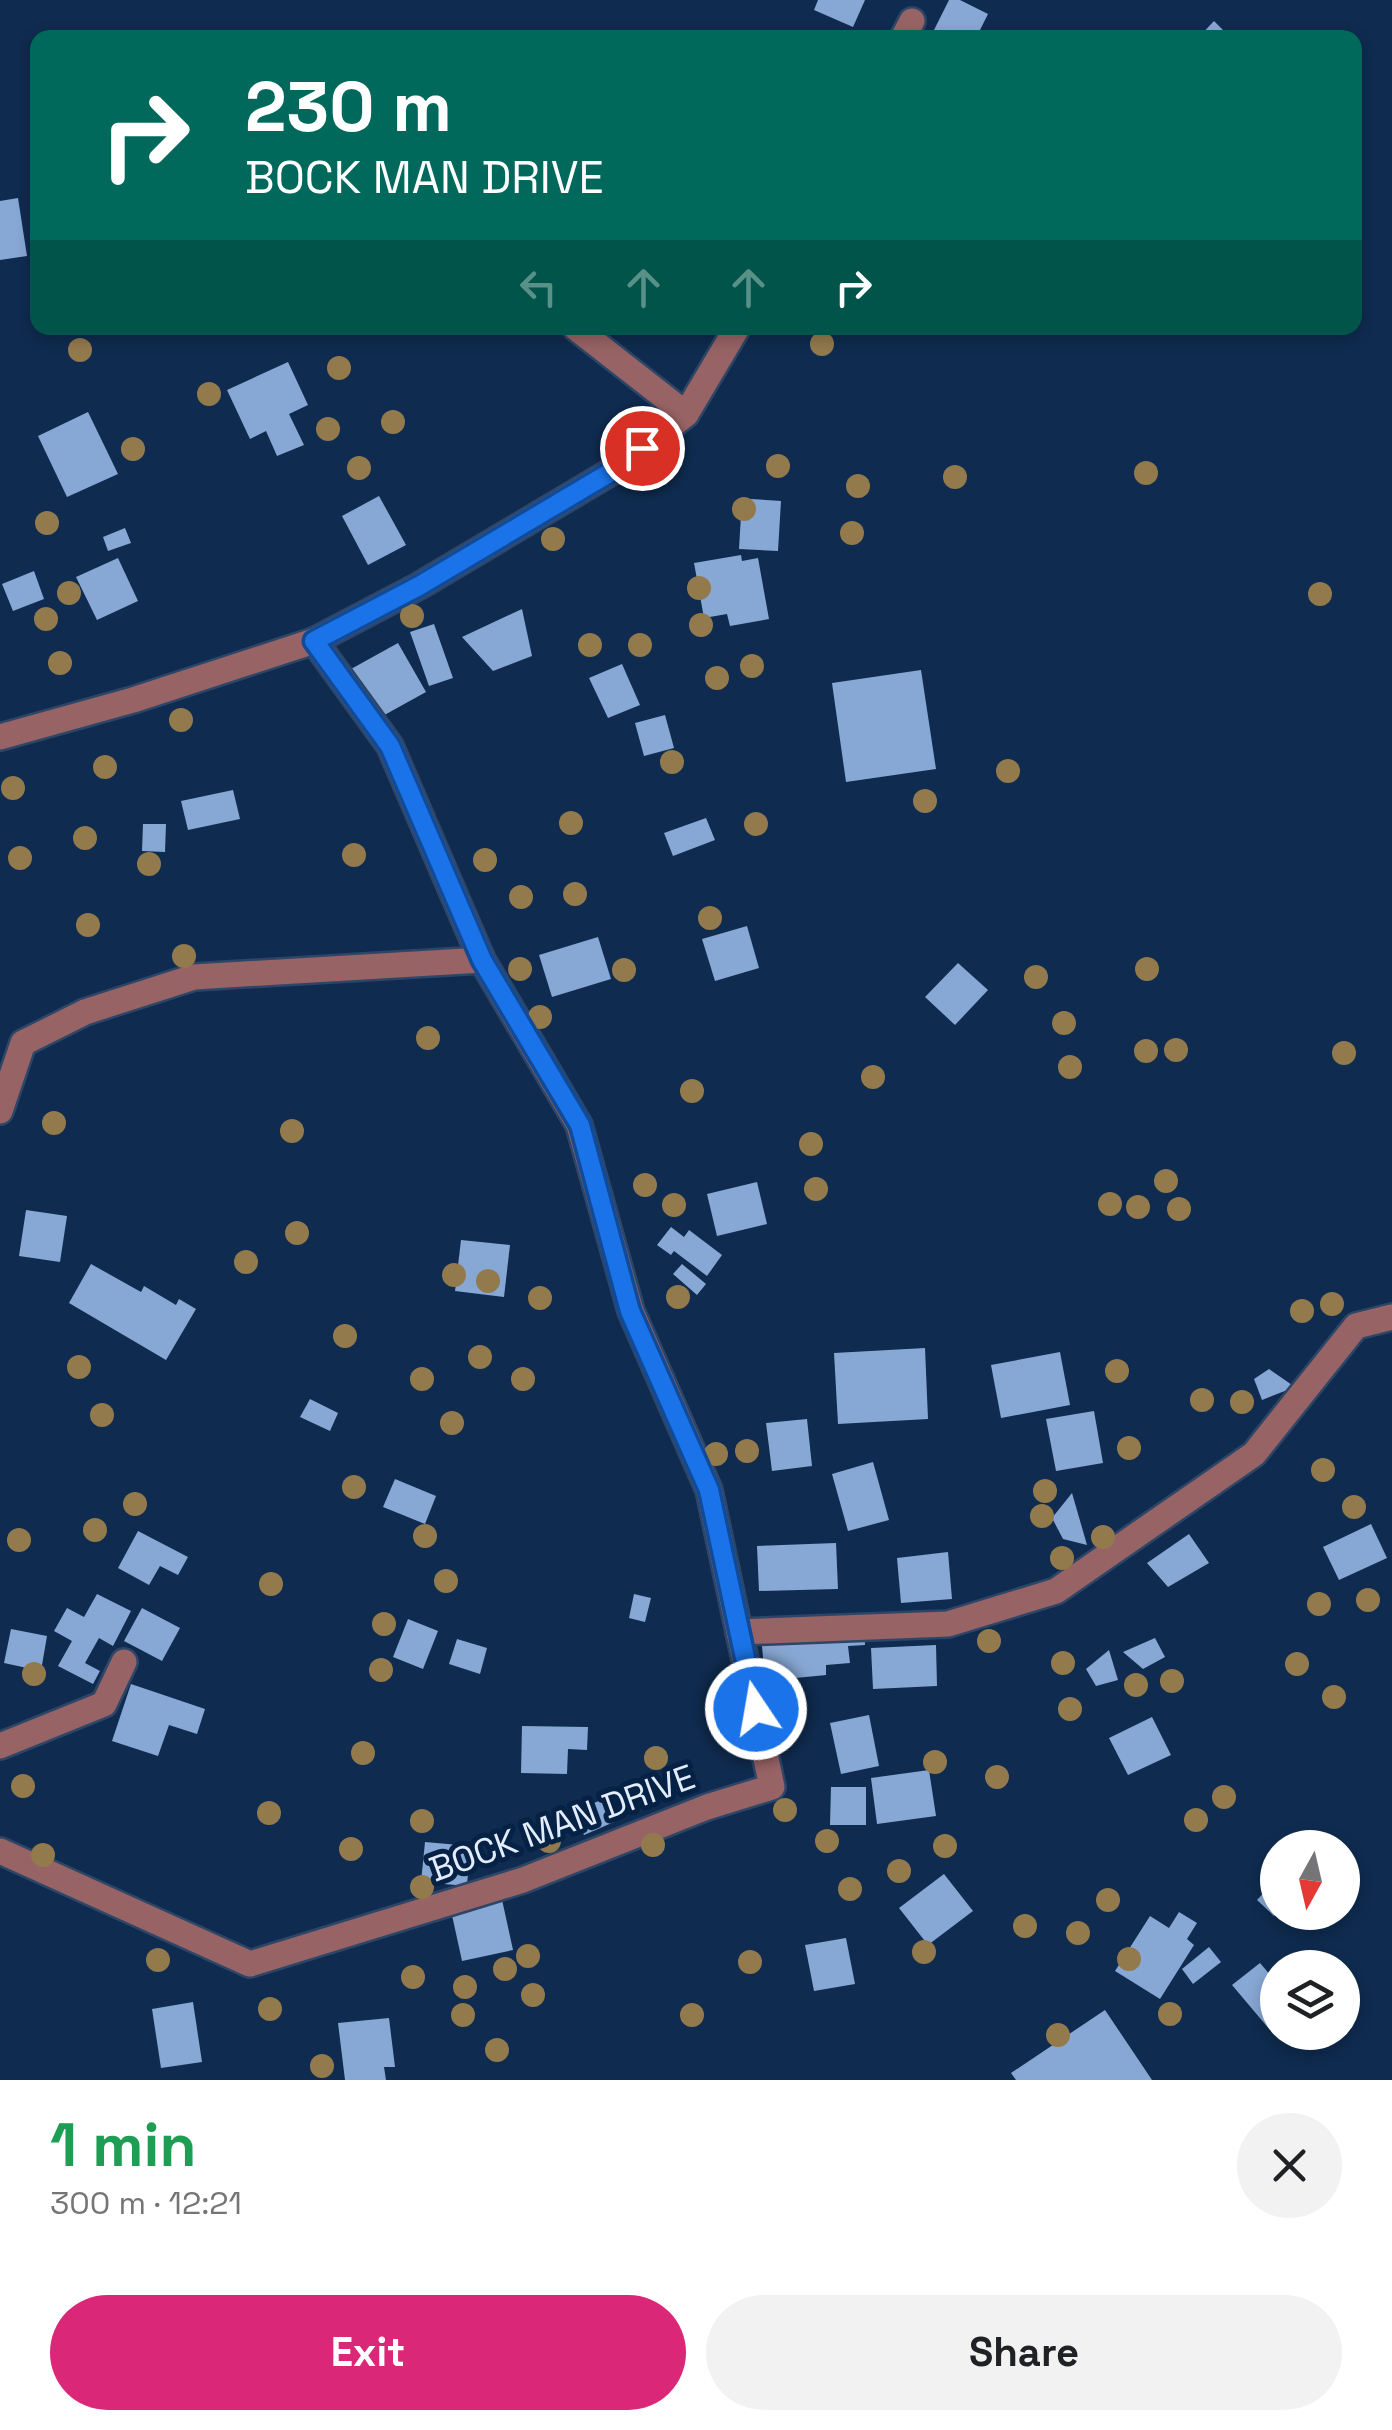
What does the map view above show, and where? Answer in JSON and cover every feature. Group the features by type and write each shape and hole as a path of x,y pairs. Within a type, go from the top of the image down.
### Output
{"street":[{"path":"585,335 686,414"},
{"path":"0,736 133,700 314,641 419,586 621,466 686,414 733,335"},
{"name":"BOCK MAN DRIVE","path":"0,1852 250,1964 523,1880 707,1807 772,1786 709,1490 630,1311 580,1125 482,960 390,746 314,641"},
{"path":"0,1112 24,1043 85,1012 194,977 482,960"},
{"path":"739,1632 948,1624 1056,1592 1254,1454 1356,1326 1392,1316"},
{"path":"0,1746 104,1704 124,1662"}],"building":[{"path":"818,0 865,0 853,27 814,10"},
{"path":"949,0 960,0 988,14 980,30 934,30"},
{"path":"1214,21 1223,30 1206,30"},
{"path":"18,198 27,256 0,260 0,201"},
{"path":"288,362 308,405 289,414 304,445 277,456 266,431 250,439 227,390"},
{"path":"88,412 118,474 67,497 38,436"},
{"path":"379,496 406,545 368,565 342,516"},
{"path":"751,499 781,501 778,551 739,549 741,515 750,516"},
{"path":"125,528 131,543 108,551 103,537"},
{"path":"741,555 742,561 758,558 769,619 730,626 727,614 704,618 694,563"},
{"path":"118,558 138,601 97,620 76,577"},
{"path":"34,571 44,599 13,611 2,584"},
{"path":"522,609 532,656 493,671 462,637"},
{"path":"434,624 453,678 429,686 410,632"},
{"path":"398,643 426,692 379,718 351,669"},
{"path":"622,664 640,705 608,718 589,678"},
{"path":"921,670 936,769 846,782 832,683"},
{"path":"665,715 674,748 644,756 635,723"},
{"path":"233,790 240,819 188,830 181,801"},
{"path":"706,818 715,840 673,856 664,833"},
{"path":"143,824 166,824 165,852 142,851"},
{"path":"747,926 759,968 715,981 702,939"},
{"path":"598,937 611,979 552,997 539,955"},
{"path":"958,963 988,990 955,1025 925,997"},
{"path":"757,1182 767,1224 717,1236 707,1194"},
{"path":"26,1210 67,1216 60,1262 19,1256"},
{"path":"671,1227 684,1237 689,1230 722,1255 707,1276 674,1251 671,1255 657,1245"},
{"path":"461,1240 510,1245 504,1297 455,1291"},
{"path":"91,1264 141,1292 144,1286 176,1305 179,1299 196,1309 166,1360 69,1303"},
{"path":"682,1264 706,1284 697,1295 673,1274"},
{"path":"925,1348 928,1419 838,1424 834,1353"},
{"path":"1060,1352 1070,1405 1001,1418 991,1365"},
{"path":"1269,1369 1295,1387 1262,1400 1254,1379"},
{"path":"310,1399 338,1413 330,1431 300,1417"},
{"path":"1094,1411 1103,1463 1056,1471 1046,1419"},
{"path":"807,1419 812,1466 772,1471 766,1423"},
{"path":"873,1462 889,1520 848,1531 832,1474"},
{"path":"395,1479 436,1496 425,1524 383,1507"},
{"path":"1072,1493 1087,1545 1063,1539 1052,1518"},
{"path":"1371,1524 1387,1558 1339,1580 1323,1547"},
{"path":"138,1531 188,1557 178,1575 160,1566 149,1585 118,1568"},
{"path":"1189,1534 1209,1563 1168,1587 1147,1563"},
{"path":"836,1543 838,1589 759,1591 757,1546"},
{"path":"948,1552 952,1599 901,1603 897,1558"},
{"path":"97,1594 131,1611 113,1646 99,1638 85,1663 100,1671 93,1684 58,1666 72,1641 54,1631 67,1608 84,1617"},
{"path":"634,1594 651,1598 645,1622 629,1618"},
{"path":"142,1608 180,1628 162,1661 124,1641"},
{"path":"408,1619 438,1631 423,1669 393,1657"},
{"path":"864,1628 865,1645 848,1646 850,1663 826,1665 826,1675 765,1681 761,1634"},
{"path":"11,1629 47,1636 41,1671 4,1663"},
{"path":"1155,1638 1165,1657 1143,1669 1123,1652"},
{"path":"457,1639 487,1648 480,1674 449,1664"},
{"path":"936,1645 937,1686 873,1689 871,1648"},
{"path":"1109,1650 1118,1680 1096,1686 1086,1669"},
{"path":"131,1684 205,1709 197,1734 169,1725 158,1756 112,1741"},
{"path":"869,1715 879,1766 841,1774 830,1723"},
{"path":"1152,1717 1171,1755 1128,1775 1109,1738"},
{"path":"522,1726 588,1727 587,1750 568,1749 567,1774 521,1773"},
{"path":"929,1770 936,1816 877,1824 871,1778"},
{"path":"831,1787 866,1787 866,1825 830,1825"},
{"path":"603,1799 614,1822 584,1835 574,1812"},
{"path":"425,1842 470,1846 467,1886 421,1882"},
{"path":"944,1874 973,1911 928,1945 899,1908"},
{"path":"501,1895 513,1950 462,1961 450,1906"},
{"path":"1179,1912 1197,1923 1187,1939 1194,1945 1160,1999 1115,1971 1150,1916 1169,1928"},
{"path":"846,1938 855,1984 814,1991 805,1945"},
{"path":"1209,1947 1221,1962 1193,1984 1182,1969"},
{"path":"1260,1963 1260,2018 1232,1985"},
{"path":"193,2002 202,2062 161,2068 152,2009"},
{"path":"1105,2010 1152,2080 1016,2080 1011,2073"},
{"path":"389,2018 395,2067 384,2067 386,2080 345,2080 338,2023"}],"route":[{"path":"642,448 621,466 419,586 314,641 390,746 482,960 580,1125 630,1311 709,1490 756,1709"}]}
